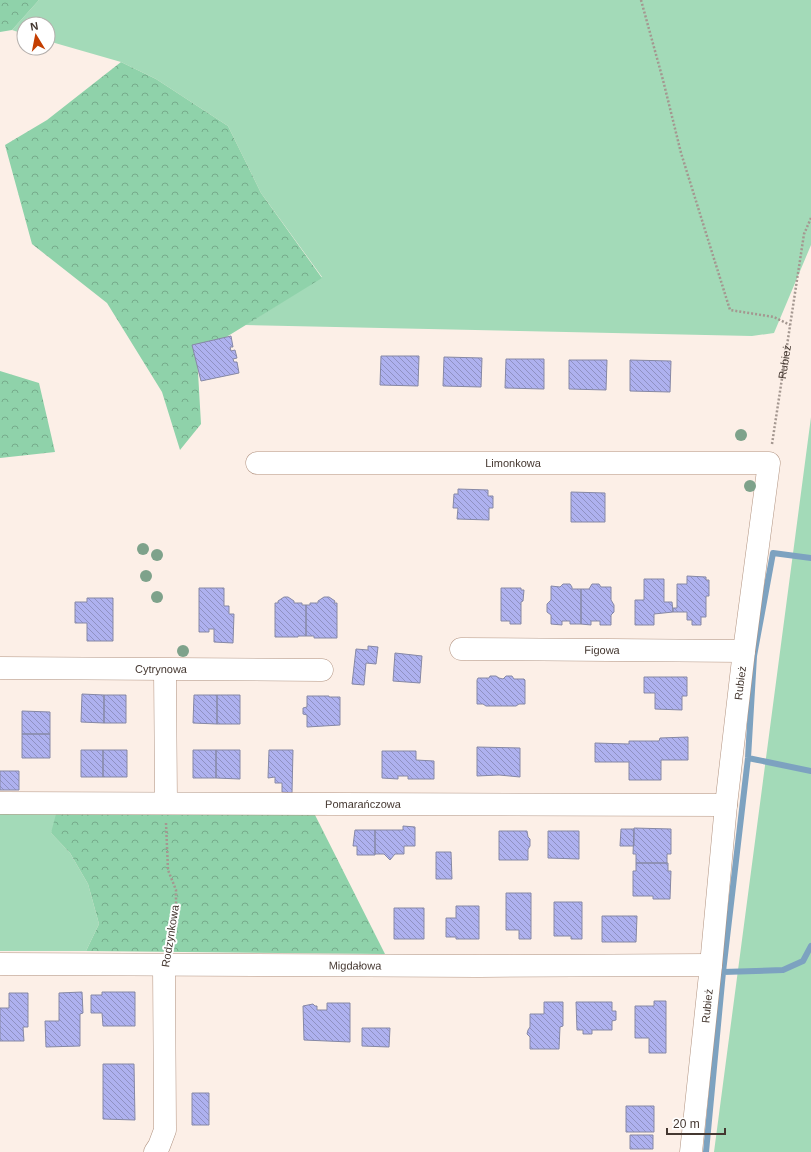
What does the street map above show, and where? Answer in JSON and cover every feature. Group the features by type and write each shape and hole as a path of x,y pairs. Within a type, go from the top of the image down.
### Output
{"street":[{"name":"Limonkowa","path":"257,463 769,463"},
{"name":"Rubież","path":"691,1152 726,805 744,651 769,463"},
{"name":"Figowa","path":"461,649 744,651"},
{"name":"Cytrynowa","path":"0,668 322,670"},
{"path":"165,670 166,803"},
{"name":"Pomarańczowa","path":"0,803 726,805"},
{"name":"Migdałowa","path":"0,964 479,966 711,965"},
{"name":"Rodzynkowa","path":"155,1152 165,1130 164,965"}],"path":[{"path":"641,0 681,153 730,310 774,318 790,325"},
{"name":"Rubież","path":"769,463 804,234 811,218"},
{"name":"Rodzynkowa","path":"164,965 176,909 176,890 168,870 166,803"}],"green space":[{"path":"0,0 39,0 25,16 16,16 16,26 12,30 0,32"},
{"path":"39,0 811,0 811,245 774,333 752,336 245,325 322,277 261,193 228,126 156,79 121,62 56,43 56,16 25,16"},
{"path":"16,26 16,31 12,30"},
{"path":"121,62 156,79 228,126 261,193 322,278 197,355 201,424 180,450 162,392 107,303 32,244 5,145 47,120"},
{"path":"0,371 39,383 55,452 0,458"},
{"path":"811,417 811,1152 714,1152"},
{"path":"87,804 314,813 385,954 86,951 99,924 88,884 70,853 51,833 56,814"},
{"path":"0,805 64,806 51,833 70,853 88,884 99,924 86,951 0,951"}],"building":[{"path":"231,336 233,347 230,347 231,351 235,350 237,358 233,359 234,362 237,362 239,373 201,381 192,345"},
{"path":"381,356 419,356 418,386 380,385"},
{"path":"444,357 482,358 481,387 443,386"},
{"path":"506,359 544,359 544,389 505,388"},
{"path":"569,360 607,360 606,390 569,389"},
{"path":"630,360 671,361 670,392 630,391"},
{"path":"458,489 488,490 488,496 493,496 493,508 489,508 489,520 457,519 458,508 453,508 454,494 458,494"},
{"path":"571,492 605,493 605,522 571,522"},
{"path":"687,576 706,577 706,580 709,580 709,596 706,596 706,617 701,617 701,625 692,625 692,620 687,620 687,612 673,612 673,608 677,608 677,584 687,584"},
{"path":"644,579 664,579 664,602 672,602 673,612 654,614 654,625 635,625 635,600 644,600"},
{"path":"563,584 570,584 572,589 581,589 581,624 570,624 570,621 562,621 562,625 551,624 551,615 547,612 547,604 551,600 551,586 560,587"},
{"path":"592,584 599,584 601,587 611,587 611,600 614,605 614,612 611,615 611,625 600,625 600,621 591,621 591,625 581,624 581,589 589,589"},
{"path":"199,588 224,588 224,606 229,606 229,614 234,614 233,643 214,642 214,629 209,629 209,632 199,632"},
{"path":"501,588 521,588 521,590 524,590 523,601 521,602 521,624 510,624 510,621 501,621"},
{"path":"284,597 288,597 294,601 294,603 302,603 302,605 306,605 306,636 275,637 275,603 278,603 278,601"},
{"path":"324,597 329,597 335,601 334,603 337,603 337,638 314,638 314,636 306,636 306,605 310,605 310,603 318,603 318,601"},
{"path":"87,598 113,598 113,641 87,641 87,623 75,623 75,602 87,602"},
{"path":"368,646 378,647 376,664 366,663 364,685 352,684 356,649 368,650"},
{"path":"395,653 422,656 420,683 393,681"},
{"path":"490,676 496,676 503,679 506,676 512,676 514,679 524,679 525,704 519,704 516,706 486,706 483,704 477,704 477,680 478,678 489,678"},
{"path":"644,677 687,677 687,696 682,696 682,710 655,709 655,693 644,693"},
{"path":"82,694 104,695 104,723 81,722"},
{"path":"104,695 126,695 126,723 104,723"},
{"path":"194,695 217,695 217,724 193,723"},
{"path":"217,695 240,695 240,724 217,724"},
{"path":"307,696 340,697 340,725 307,727 307,715 303,714 303,708 307,707"},
{"path":"22,711 50,712 50,734 22,734"},
{"path":"22,734 50,734 50,758 22,758"},
{"path":"688,737 688,760 661,760 661,780 629,780 629,762 595,762 595,743 629,744 629,741 659,741 660,738"},
{"path":"477,747 520,748 520,777 499,775 477,776"},
{"path":"81,750 103,750 103,777 81,777"},
{"path":"103,750 127,750 127,777 103,777"},
{"path":"193,750 216,750 216,778 193,778"},
{"path":"216,750 240,750 240,779 216,778"},
{"path":"269,750 293,750 292,793 282,792 282,783 275,783 275,777 268,778"},
{"path":"382,751 416,751 416,760 434,761 434,779 408,779 408,776 398,776 398,779 382,778"},
{"path":"0,771 19,771 19,790 0,790"},
{"path":"403,826 415,827 415,846 404,846 404,854 395,854 390,860 384,854 375,854 375,830 403,830"},
{"path":"634,828 671,829 671,854 667,854 667,863 636,863 636,854 633,854"},
{"path":"621,829 634,829 634,846 620,846"},
{"path":"355,830 375,830 375,855 357,855 357,846 353,846"},
{"path":"499,831 527,831 530,839 528,860 499,860"},
{"path":"548,831 579,831 579,859 548,858"},
{"path":"436,852 451,852 452,879 436,879"},
{"path":"636,863 668,863 668,871 671,871 670,899 653,899 653,896 633,896 633,871 636,871"},
{"path":"506,893 531,893 531,939 519,939 519,930 506,930"},
{"path":"554,902 582,902 582,939 571,939 571,936 554,936"},
{"path":"456,906 479,906 479,939 456,939 456,937 446,937 446,918 456,918"},
{"path":"394,908 424,908 424,939 394,939"},
{"path":"602,916 637,916 636,942 602,942"},
{"path":"82,992 83,1013 80,1014 80,1046 46,1047 45,1021 59,1021 59,993"},
{"path":"102,992 135,992 135,1026 103,1026 102,1013 91,1013 91,995 102,995"},
{"path":"9,993 28,993 28,1027 23,1027 24,1041 0,1041 0,1008 9,1008"},
{"path":"654,1001 666,1001 666,1053 649,1053 649,1038 635,1038 635,1006 654,1006"},
{"path":"544,1002 563,1002 563,1026 560,1027 559,1049 530,1049 530,1037 527,1034 530,1027 530,1014 544,1014"},
{"path":"576,1002 612,1002 612,1011 616,1011 616,1020 612,1021 612,1030 592,1030 592,1034 583,1034 583,1030 577,1030"},
{"path":"327,1003 350,1003 350,1042 304,1040 303,1006 313,1004 317,1006 317,1010 327,1010"},
{"path":"362,1028 390,1028 389,1047 362,1046"},
{"path":"103,1064 134,1064 135,1120 103,1119"},
{"path":"192,1093 209,1093 209,1125 192,1125"},
{"path":"626,1106 654,1106 654,1132 626,1132"},
{"path":"630,1135 653,1135 653,1149 630,1149"}],"waterway":[{"path":"706,1152 723,972 748,758 754,656 773,553 811,558"},
{"path":"748,758 811,771"},
{"path":"723,972 783,970 803,961 811,946"}]}
